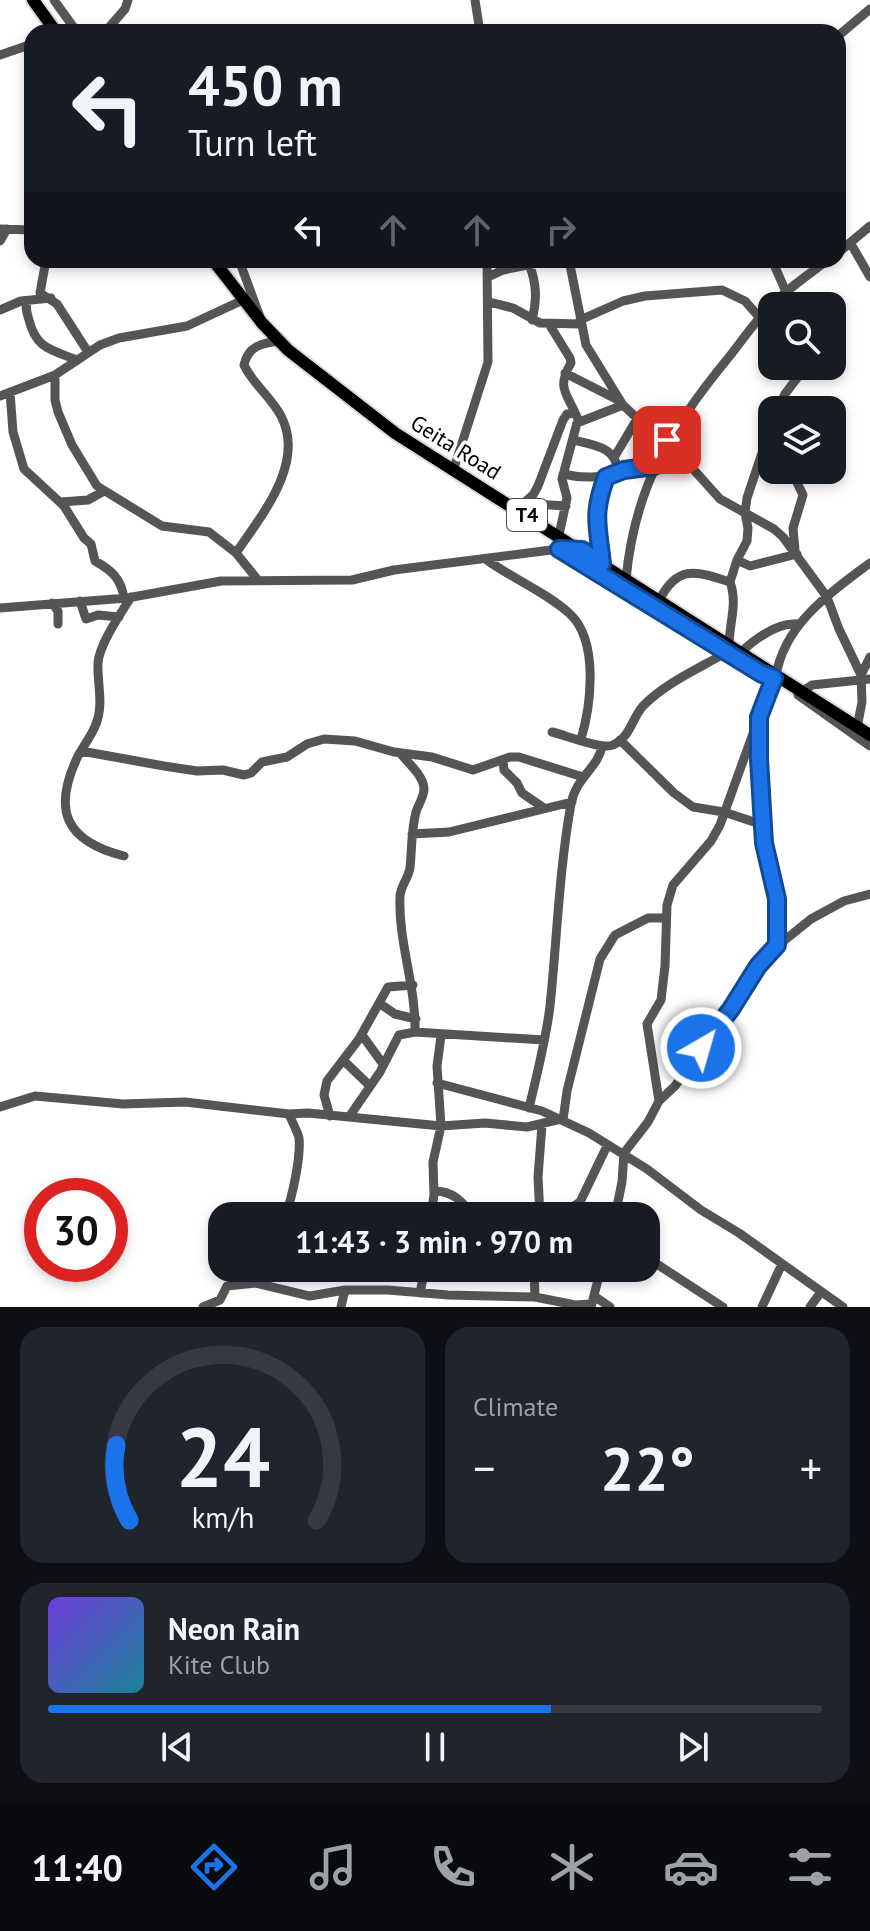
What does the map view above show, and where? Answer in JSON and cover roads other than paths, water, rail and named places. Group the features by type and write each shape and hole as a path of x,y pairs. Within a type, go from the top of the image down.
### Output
{"highway":[{"path":"33,0 50,24"},
{"name":"Geita Road","path":"218,268 262,323 308,368 395,433 517,509 559,542 582,550 732,650 870,735"}],"street":[{"path":"54,0 71,24"},
{"path":"112,24 125,9 128,0"},
{"path":"475,0 479,24"},
{"path":"846,29 870,9"},
{"path":"0,55 24,47"},
{"path":"846,247 870,226"},
{"path":"0,241 4,229 24,230"},
{"path":"851,244 870,277"},
{"path":"45,268 40,293 51,298 88,352"},
{"path":"242,268 262,323"},
{"path":"454,468 488,362 487,268"},
{"path":"488,277 512,268"},
{"path":"530,268 536,284 532,320"},
{"path":"571,268 589,352 622,403 637,419 667,440 720,499 774,529 796,553 827,597 864,678"},
{"path":"776,268 786,292 818,268"},
{"path":"489,302 513,308 532,320 549,324 581,322 623,301 645,296 722,290 758,310"},
{"path":"0,310 27,301 51,298"},
{"path":"128,598 109,568 95,561 91,544 61,502 24,469 5,394 55,375 88,352 119,338 187,326 243,300"},
{"path":"27,301 31,333 37,341 48,349 77,360"},
{"path":"626,580 631,535 654,466 667,440 697,396 758,320"},
{"path":"549,324 570,358 563,391 576,417 563,474 562,483 567,498 559,542"},
{"path":"236,553 266,509 279,483 288,452 287,434 281,416 244,365 254,347 264,342 279,341"},
{"path":"565,373 622,403"},
{"path":"55,375 58,412 72,445 97,486 162,526 209,532 236,553 257,579"},
{"path":"517,509 538,486 567,414 576,417 622,403"},
{"path":"618,472 615,456 637,419"},
{"path":"573,440 615,456"},
{"path":"563,474 590,479 654,466"},
{"path":"732,650 729,625 735,596 730,582 747,541 747,498 758,471"},
{"path":"602,564 595,519 606,477"},
{"path":"796,553 793,528 803,495 798,484"},
{"path":"61,502 91,499 104,491"},
{"path":"531,497 538,506 566,506"},
{"path":"0,608 128,598 199,583 257,579 352,580 394,570 487,560 559,542 732,650"},
{"path":"737,560 750,566 796,553"},
{"path":"487,560 557,604 578,622 586,645 590,694 581,739"},
{"path":"659,1101 647,1029 661,1000 665,918 673,885 711,841 775,677 779,659 799,624 870,563"},
{"path":"659,601 669,584 686,573 698,572 730,582"},
{"path":"124,856 100,850 81,835 64,812 64,794 81,751 96,724 99,712 99,657 128,598"},
{"path":"80,601 86,619 101,615 119,617"},
{"path":"52,603 58,611 58,624"},
{"path":"552,732 602,746 613,745 628,732 641,709 652,699 732,650 777,628 799,624"},
{"path":"857,728 870,657"},
{"path":"775,677 870,746"},
{"path":"801,692 812,685 864,678"},
{"path":"759,717 764,843 777,899 777,945"},
{"path":"81,751 197,771 224,770 244,775 251,773 262,762 287,757 307,744 324,739 355,741 400,753 432,757 473,770 519,757 583,777"},
{"path":"620,740 674,793 693,807 724,812 763,825"},
{"path":"529,1108 544,1040 561,874 572,802 578,783 599,756 602,746"},
{"path":"400,753 423,784 412,834 409,871 401,885 399,920 413,985 415,1032"},
{"path":"503,760 504,770 515,780 522,793 544,808"},
{"path":"412,834 449,832 572,802"},
{"path":"618,1202 624,1153 648,1122 659,1101 680,1079 731,1009 758,966 801,925 831,907 870,894"},
{"path":"562,1119 600,959 615,935 648,918 665,918"},
{"path":"330,1116 326,1107 327,1081 362,1035 389,986 413,985"},
{"path":"379,1003 395,1014 416,1019"},
{"path":"349,1117 399,1035 415,1032 544,1040"},
{"path":"362,1035 383,1064"},
{"path":"433,1202 433,1162 441,1126 437,1050 441,1036"},
{"path":"344,1061 370,1086"},
{"path":"437,1083 562,1119 624,1153 843,1307"},
{"path":"0,1107 35,1096 117,1104 185,1102 441,1126 485,1123 542,1125 562,1119"},
{"path":"289,1114 299,1145 290,1202"},
{"path":"539,1202 542,1125"},
{"path":"580,1202 607,1146"},
{"path":"434,1191 447,1192 461,1202"},
{"path":"762,1307 782,1264"},
{"path":"660,1266 723,1307"},
{"path":"420,1293 422,1282"},
{"path":"534,1282 535,1297"},
{"path":"592,1302 597,1282"},
{"path":"203,1307 220,1300 227,1286 261,1283 310,1296 345,1290 493,1295 535,1297 575,1305 592,1302 610,1307"},
{"path":"341,1307 345,1290"},
{"path":"810,1307 821,1292"},
{"path":"491,1307 493,1295"}]}
